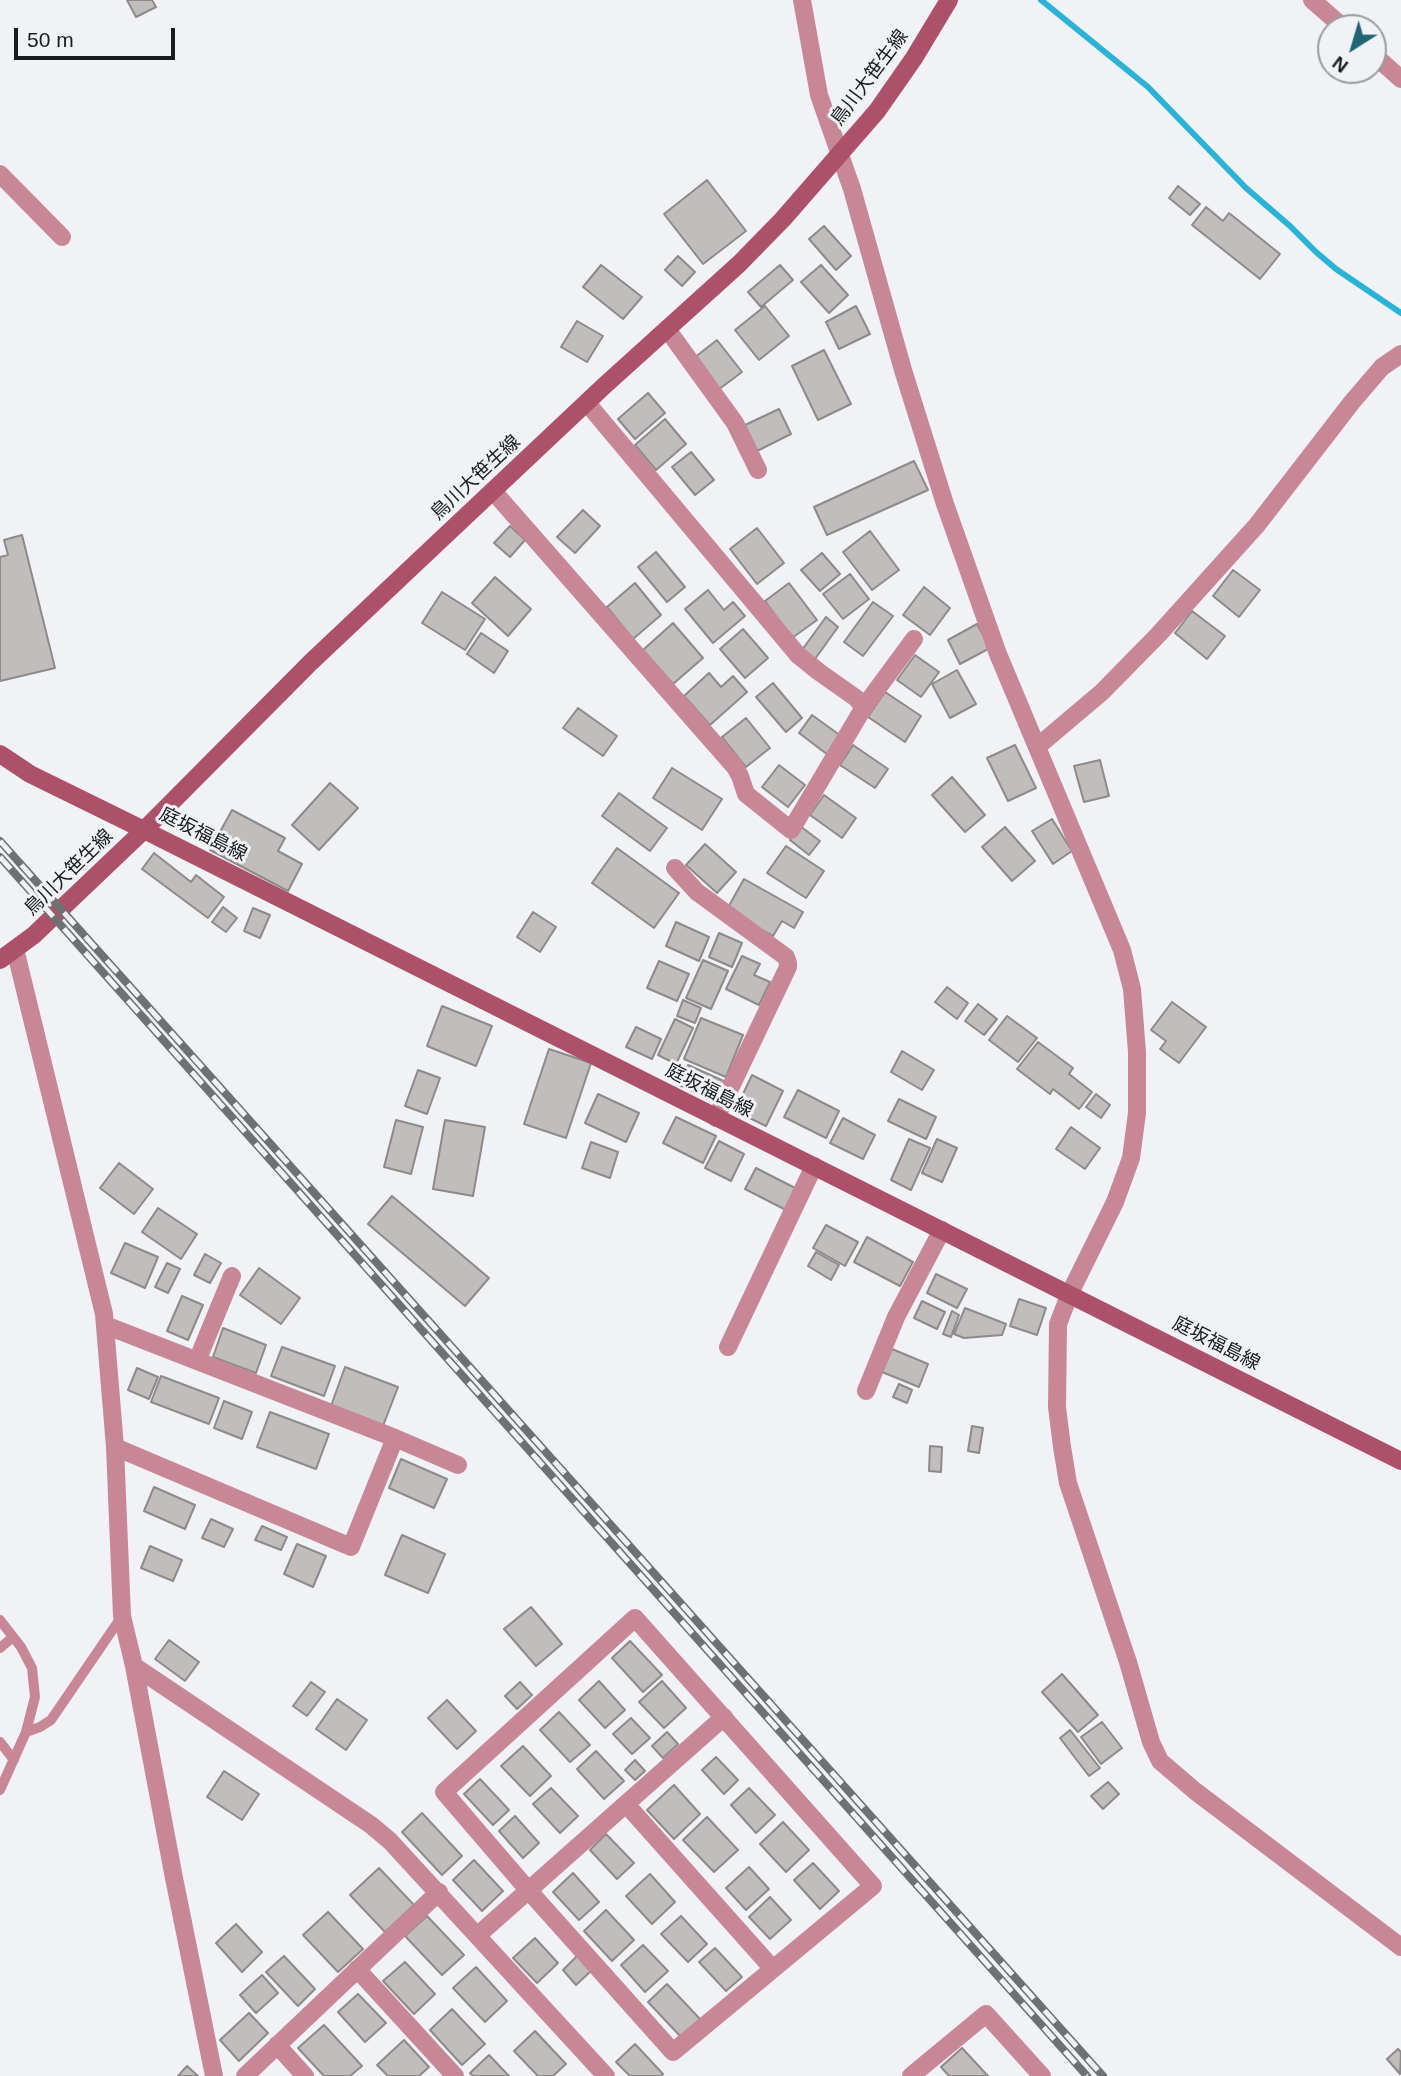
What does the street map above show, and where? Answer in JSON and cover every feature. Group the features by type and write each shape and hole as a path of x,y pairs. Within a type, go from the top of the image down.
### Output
{"main road":[{"name":"鳥川大笹生線","path":"0,960 34,935 144,830 311,663 783,219 877,111 915,58 949,0"},
{"name":"庭坂福島線","path":"0,754 30,774 1401,1461"}],"street":[{"path":"802,0 819,95 852,189 903,370 945,504 998,654 1122,950 1132,989 1138,1052 1138,1113 1131,1158 1115,1202 1070,1293 1058,1324 1057,1407 1068,1483 1160,1761 1195,1791 1401,1947"},
{"path":"1312,0 1328,14"},
{"path":"1387,66 1401,79"},
{"path":"0,174 61,237"},
{"path":"667,329 735,423 758,470"},
{"path":"1037,747 1102,692 1158,635 1257,525 1367,384 1382,367 1401,354"},
{"path":"586,403 798,654 864,707"},
{"path":"493,491 735,767 746,794 791,830 864,707 914,639"},
{"path":"675,868 697,892 786,957 788,963 716,1118"},
{"path":"15,949 101,1300 115,1447 121,1616 134,1666 215,2076"},
{"path":"728,1347 814,1166"},
{"path":"866,1391 896,1317 942,1230"},
{"path":"197,1361 232,1276"},
{"path":"105,1325 458,1465"},
{"path":"115,1447 351,1547 395,1438"},
{"path":"635,1618 873,1886 673,2052 529,1891 444,1792 635,1618"},
{"path":"134,1666 371,1825 439,1892 606,2076"},
{"path":"478,1935 724,1717"},
{"path":"626,1804 773,1969"},
{"path":"245,2076 439,1892"},
{"path":"357,1969 454,2076"},
{"path":"911,2076 986,2014 1042,2076"},
{"path":"277,2045 305,2076"}],"lane":[{"path":"26,1731 51,1720 121,1616"},
{"path":"0,1620 21,1647 32,1668 35,1684 35,1697 26,1731 0,1790"},
{"path":"0,1647 13,1637"},
{"path":"0,1742 14,1760"}],"building":[{"path":"127,0 152,0 156,7 136,17"},
{"path":"707,180 746,231 703,264 664,214"},
{"path":"1178,186 1200,204 1190,215 1169,198"},
{"path":"1206,207 1223,221 1229,213 1280,254 1260,279 1192,225"},
{"path":"824,226 851,256 836,270 809,239"},
{"path":"678,256 695,272 682,286 665,270"},
{"path":"601,265 642,297 623,319 583,287"},
{"path":"780,265 793,280 761,307 748,292"},
{"path":"821,265 848,295 829,313 801,282"},
{"path":"765,306 789,336 759,360 735,330"},
{"path":"856,306 870,334 839,349 826,322"},
{"path":"577,321 603,336 587,362 561,347"},
{"path":"717,340 742,372 718,390 694,358"},
{"path":"824,350 851,404 818,420 792,366"},
{"path":"648,393 665,413 635,439 618,419"},
{"path":"779,409 791,434 757,451 745,425"},
{"path":"665,419 686,444 656,470 635,445"},
{"path":"691,452 714,480 695,495 672,467"},
{"path":"914,461 928,490 827,535 814,507"},
{"path":"583,510 600,526 575,553 557,537"},
{"path":"510,526 525,540 510,557 494,543"},
{"path":"757,528 784,563 757,584 730,549"},
{"path":"870,531 899,570 872,590 843,552"},
{"path":"22,535 55,668 0,681 0,557 8,555 4,540"},
{"path":"656,552 685,587 667,602 638,567"},
{"path":"822,553 840,574 820,591 801,570"},
{"path":"1233,570 1260,590 1239,617 1213,596"},
{"path":"850,574 869,599 843,619 823,594"},
{"path":"495,577 531,609 508,636 472,603"},
{"path":"635,583 661,615 633,639 607,607"},
{"path":"789,583 817,620 792,638 765,601"},
{"path":"924,587 950,608 930,635 903,615"},
{"path":"708,590 724,610 733,602 745,616 713,643 685,609"},
{"path":"442,592 485,619 465,650 422,623"},
{"path":"873,602 893,616 863,656 844,642"},
{"path":"1192,611 1225,636 1207,659 1175,633"},
{"path":"826,617 838,627 815,659 802,650"},
{"path":"673,623 703,658 673,684 643,650"},
{"path":"977,624 990,648 960,664 948,640"},
{"path":"743,629 768,658 745,678 720,649"},
{"path":"481,633 508,651 494,673 467,654"},
{"path":"915,655 939,672 921,697 897,680"},
{"path":"957,670 976,704 950,718 932,684"},
{"path":"709,673 721,687 733,676 747,692 710,725 684,696"},
{"path":"773,683 802,718 786,732 756,697"},
{"path":"885,692 921,716 905,742 868,717"},
{"path":"578,708 617,736 603,756 563,728"},
{"path":"812,715 841,736 828,755 799,733"},
{"path":"746,718 770,748 746,767 722,737"},
{"path":"853,745 888,769 875,788 840,765"},
{"path":"1015,745 1036,788 1008,801 987,758"},
{"path":"1100,760 1109,796 1084,802 1074,766"},
{"path":"779,765 805,785 788,807 762,787"},
{"path":"672,768 722,799 702,830 653,798"},
{"path":"952,777 985,815 965,832 932,795"},
{"path":"330,783 358,808 319,850 292,825"},
{"path":"619,793 667,828 650,851 602,816"},
{"path":"824,795 856,818 842,838 810,815"},
{"path":"232,810 285,838 278,851 302,864 288,891 210,850"},
{"path":"1052,819 1072,851 1053,864 1032,831"},
{"path":"800,826 820,841 809,855 790,840"},
{"path":"1005,827 1035,861 1012,881 982,847"},
{"path":"705,844 736,872 717,893 686,865"},
{"path":"786,846 824,871 806,898 767,873"},
{"path":"617,848 679,893 654,928 592,883"},
{"path":"154,853 191,882 196,875 224,897 208,918 142,869"},
{"path":"744,879 803,912 794,928 782,921 773,936 726,911"},
{"path":"223,907 237,918 226,932 212,922"},
{"path":"253,908 270,915 260,938 244,931"},
{"path":"533,912 556,927 540,952 517,937"},
{"path":"676,922 709,937 699,961 666,946"},
{"path":"719,933 742,943 732,967 709,957"},
{"path":"742,956 760,964 754,975 770,982 759,1005 726,989"},
{"path":"703,960 728,971 711,1009 686,998"},
{"path":"659,961 689,974 677,1001 647,988"},
{"path":"947,987 968,1003 957,1019 935,1002"},
{"path":"683,1000 701,1008 695,1023 677,1016"},
{"path":"1172,1002 1206,1027 1179,1063 1160,1049 1166,1041 1151,1030"},
{"path":"978,1004 997,1019 984,1035 965,1021"},
{"path":"442,1006 492,1026 476,1066 427,1046"},
{"path":"1007,1016 1037,1038 1018,1062 989,1040"},
{"path":"701,1018 743,1035 726,1077 684,1059"},
{"path":"675,1019 693,1028 676,1064 658,1055"},
{"path":"636,1027 661,1039 652,1059 626,1047"},
{"path":"1038,1042 1073,1068 1069,1074 1092,1092 1079,1109 1053,1089 1050,1094 1017,1069"},
{"path":"549,1049 591,1063 566,1138 524,1124"},
{"path":"902,1051 934,1070 922,1090 891,1072"},
{"path":"688,1065 726,1082 718,1102 679,1085"},
{"path":"418,1070 440,1078 427,1114 405,1106"},
{"path":"752,1075 783,1091 766,1126 735,1111"},
{"path":"798,1090 839,1111 826,1138 784,1117"},
{"path":"598,1094 639,1113 626,1142 585,1123"},
{"path":"1096,1094 1110,1105 1101,1118 1086,1107"},
{"path":"899,1099 936,1117 926,1139 888,1121"},
{"path":"676,1117 716,1136 703,1163 663,1143"},
{"path":"843,1118 875,1135 863,1159 830,1143"},
{"path":"396,1120 423,1127 411,1174 384,1167"},
{"path":"445,1120 485,1127 473,1196 433,1189"},
{"path":"1071,1127 1100,1148 1085,1169 1056,1149"},
{"path":"909,1139 930,1148 911,1190 891,1180"},
{"path":"937,1139 957,1148 942,1182 922,1173"},
{"path":"719,1141 744,1154 731,1181 705,1168"},
{"path":"591,1142 618,1152 610,1178 582,1168"},
{"path":"119,1163 153,1189 134,1214 100,1188"},
{"path":"756,1168 797,1189 786,1210 745,1189"},
{"path":"392,1196 489,1278 465,1306 368,1224"},
{"path":"158,1208 197,1234 181,1259 142,1232"},
{"path":"826,1225 858,1242 845,1266 813,1248"},
{"path":"867,1237 913,1262 900,1286 854,1262"},
{"path":"125,1243 158,1257 145,1288 111,1273"},
{"path":"816,1252 839,1265 831,1280 808,1266"},
{"path":"205,1254 221,1263 210,1283 194,1275"},
{"path":"167,1263 180,1269 168,1293 155,1287"},
{"path":"259,1268 300,1298 281,1324 240,1295"},
{"path":"936,1274 967,1289 957,1308 927,1293"},
{"path":"182,1296 203,1305 188,1340 167,1331"},
{"path":"1019,1299 1046,1308 1037,1335 1010,1326"},
{"path":"922,1301 945,1312 937,1329 914,1318"},
{"path":"965,1308 1006,1324 1002,1335 964,1338 954,1334"},
{"path":"952,1311 959,1315 951,1337 943,1334"},
{"path":"223,1328 266,1345 256,1373 213,1357"},
{"path":"282,1347 335,1366 324,1396 271,1376"},
{"path":"892,1349 928,1364 919,1387 882,1372"},
{"path":"345,1367 398,1387 383,1426 331,1406"},
{"path":"137,1368 158,1377 149,1399 128,1390"},
{"path":"161,1376 219,1398 209,1424 151,1402"},
{"path":"899,1384 912,1390 907,1403 893,1397"},
{"path":"224,1401 252,1412 242,1439 214,1428"},
{"path":"270,1412 329,1434 316,1469 257,1447"},
{"path":"972,1426 983,1428 979,1453 968,1451"},
{"path":"930,1446 942,1447 941,1472 929,1471"},
{"path":"401,1459 447,1479 434,1508 389,1488"},
{"path":"154,1487 195,1505 185,1529 144,1511"},
{"path":"211,1519 233,1529 224,1547 202,1538"},
{"path":"262,1526 287,1537 281,1550 255,1540"},
{"path":"402,1535 445,1554 428,1593 385,1575"},
{"path":"297,1544 326,1556 313,1587 284,1574"},
{"path":"150,1546 182,1560 173,1581 141,1568"},
{"path":"531,1607 562,1644 536,1666 504,1629"},
{"path":"169,1640 199,1662 185,1681 155,1659"},
{"path":"630,1641 662,1675 643,1692 612,1658"},
{"path":"1062,1674 1098,1715 1078,1732 1042,1692"},
{"path":"599,1681 625,1710 605,1728 579,1700"},
{"path":"662,1681 686,1708 664,1728 639,1702"},
{"path":"311,1682 325,1692 307,1716 293,1706"},
{"path":"520,1682 532,1695 517,1709 505,1696"},
{"path":"337,1699 367,1720 346,1750 316,1729"},
{"path":"447,1700 476,1731 457,1749 428,1718"},
{"path":"559,1712 590,1745 570,1762 540,1730"},
{"path":"631,1718 650,1738 632,1754 613,1734"},
{"path":"1102,1722 1122,1748 1101,1764 1081,1737"},
{"path":"1070,1730 1100,1768 1089,1776 1060,1738"},
{"path":"667,1732 678,1744 663,1758 652,1746"},
{"path":"523,1746 551,1776 530,1796 501,1766"},
{"path":"596,1751 624,1781 604,1799 577,1769"},
{"path":"716,1757 738,1780 724,1794 702,1770"},
{"path":"635,1760 645,1771 635,1780 625,1770"},
{"path":"224,1771 259,1794 242,1820 207,1797"},
{"path":"480,1779 509,1810 493,1825 464,1794"},
{"path":"1108,1782 1119,1794 1103,1809 1091,1796"},
{"path":"674,1785 700,1814 674,1839 647,1810"},
{"path":"551,1788 578,1816 560,1833 533,1804"},
{"path":"749,1788 775,1815 756,1833 731,1805"},
{"path":"422,1813 462,1856 442,1875 402,1832"},
{"path":"515,1816 539,1843 523,1858 499,1831"},
{"path":"707,1817 738,1850 714,1872 683,1840"},
{"path":"783,1822 809,1850 786,1872 760,1844"},
{"path":"606,1834 634,1863 617,1879 590,1850"},
{"path":"474,1860 503,1891 482,1911 453,1880"},
{"path":"813,1863 839,1891 820,1909 794,1880"},
{"path":"749,1867 769,1889 746,1910 726,1888"},
{"path":"379,1868 414,1905 385,1932 350,1895"},
{"path":"573,1873 599,1902 579,1920 553,1892"},
{"path":"650,1874 675,1902 652,1924 626,1896"},
{"path":"770,1897 791,1920 770,1939 749,1917"},
{"path":"606,1910 634,1940 612,1961 584,1931"},
{"path":"328,1912 363,1949 338,1972 303,1935"},
{"path":"427,1916 464,1955 442,1975 405,1936"},
{"path":"681,1916 707,1944 688,1962 661,1934"},
{"path":"236,1924 262,1952 242,1972 216,1943"},
{"path":"535,1938 558,1963 537,1983 513,1958"},
{"path":"643,1945 668,1971 645,1992 621,1965"},
{"path":"715,1948 742,1977 726,1991 699,1962"},
{"path":"284,1956 315,1989 298,2006 266,1972"},
{"path":"577,1956 591,1971 576,1985 563,1970"},
{"path":"405,1962 435,1994 414,2014 383,1981"},
{"path":"476,1967 507,2001 485,2022 453,1988"},
{"path":"262,1975 278,1993 256,2013 240,1995"},
{"path":"667,1984 700,2019 681,2037 648,2002"},
{"path":"358,1994 386,2023 365,2042 338,2012"},
{"path":"452,2009 485,2044 462,2065 430,2030"},
{"path":"249,2013 268,2033 239,2061 220,2040"},
{"path":"324,2025 362,2066 350,2076 324,2076 298,2048"},
{"path":"535,2031 566,2064 553,2076 538,2076 514,2051"},
{"path":"404,2040 429,2067 419,2076 388,2076 377,2065"},
{"path":"635,2044 663,2074 661,2076 630,2076 616,2062"},
{"path":"962,2048 988,2076 949,2076 941,2067"},
{"path":"1398,2049 1401,2052 1400,2074 1387,2059"},
{"path":"489,2055 509,2076 473,2076 470,2073"},
{"path":"187,2066 198,2076 178,2076"}],"waterway":[{"path":"1041,0 1148,87 1246,188 1316,252 1336,269 1401,313"}],"railway":[{"path":"0,841 1103,2076"},
{"path":"0,857 1087,2076"}]}
